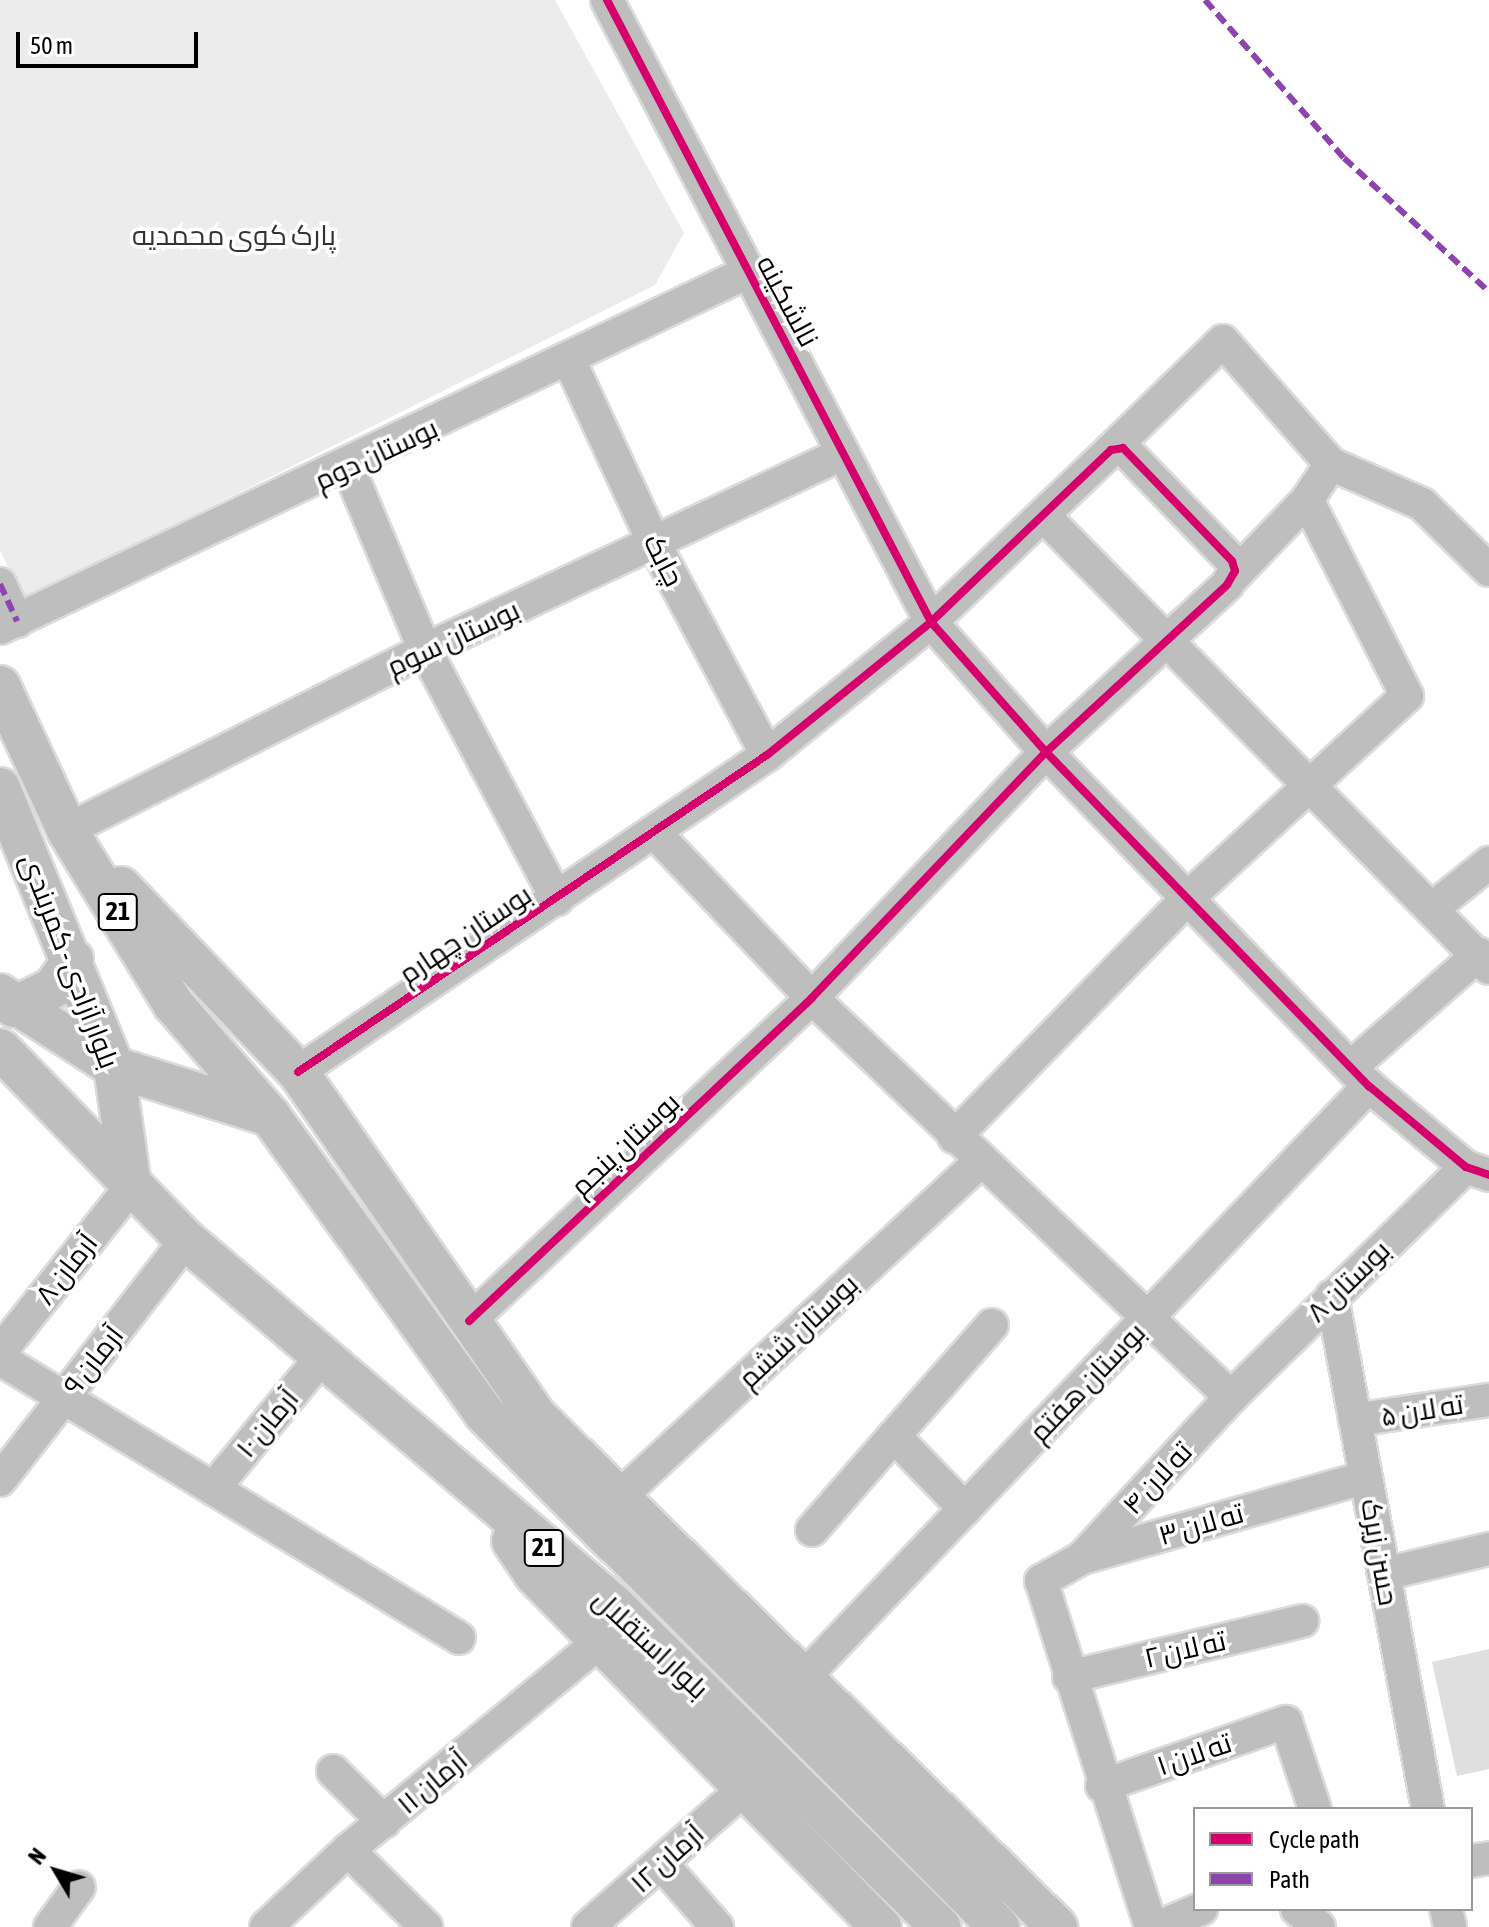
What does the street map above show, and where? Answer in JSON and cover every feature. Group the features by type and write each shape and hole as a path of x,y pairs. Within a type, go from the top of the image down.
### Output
{"main road":[{"name":"بلوار آزادی - کمربندی","path":"0,686 67,830 174,1005 270,1116"},
{"name":"بلوار آزادی - کمربندی","path":"0,788 73,959 114,1067 131,1187"},
{"path":"67,830 298,1072 538,1418 616,1500 804,1677 1057,1927"},
{"path":"7,1001 53,988 73,959"},
{"path":"7,1001 114,1067 270,1116"},
{"name":"بلوار استقلال","path":"2,1055 186,1240 480,1495 615,1606 940,1927"},
{"name":"بلوار استقلال","path":"270,1116 484,1413 999,1927"},
{"path":"480,1495 534,1574 881,1927"}],"street":[{"name":"نالشکینه","path":"607,0 931,622 1046,752 1190,896 1360,1077 1478,1171"},
{"name":"بوستان دوم","path":"9,624 570,362 748,272"},
{"name":"بوستان چهارم","path":"298,1072 656,834 767,755 931,622 1223,341 1331,464"},
{"name":"چابک","path":"570,362 655,545 767,755"},
{"path":"1111,450 1123,448 1232,561 1232,578"},
{"name":"بوستان سوم","path":"67,830 425,650 655,545 843,453"},
{"path":"1331,464 1422,504 1489,570"},
{"name":"بوستان پنجم","path":"469,1321 812,998 1046,752 1232,578 1307,500 1331,464"},
{"path":"348,467 425,650 557,899"},
{"path":"954,1137 1190,896 1305,784 1407,696 1307,500"},
{"path":"1044,516 1305,784 1484,961"},
{"path":"0,584 9,624"},
{"path":"656,834 812,998 980,1162 1231,1397"},
{"path":"1433,908 1489,863"},
{"name":"بوستان هفتم","path":"804,1677 1147,1319 1360,1077 1484,961"},
{"name":"بوستان ششم","path":"616,1500 980,1162"},
{"name":"بوستان ۸","path":"1231,1397 1332,1296 1478,1171"},
{"name":"آرمان ۸","path":"6,1331 131,1187"},
{"name":"آرمان ۹","path":"0,1480 186,1240"},
{"name":"حسن زیرک","path":"1332,1296 1428,1807"},
{"path":"812,1530 992,1325"},
{"name":"آرمان ۱۰","path":"213,1489 321,1358"},
{"path":"0,1359 459,1638"},
{"name":"ته لان ۴","path":"1082,1558 1231,1397"},
{"name":"ته لان ۵","path":"1355,1420 1489,1400"},
{"path":"894,1436 965,1509"},
{"name":"ته لان ۳","path":"1069,1677 1041,1581 1082,1558 1366,1477"},
{"path":"1384,1574 1489,1549"},
{"name":"ته لان ۲","path":"1069,1677 1302,1621"},
{"name":"آرمان ۱۱","path":"266,1927 348,1850 601,1641"},
{"path":"1069,1677 1102,1786 1151,1927"},
{"name":"ته لان ۱","path":"1102,1786 1286,1722 1314,1807"},
{"path":"333,1771 384,1822"},
{"name":"آرمان ۱۲","path":"588,1927 745,1788"},
{"path":"348,1850 426,1927"},
{"path":"662,1864 717,1927"},
{"path":"50,1927 79,1887"},
{"path":"1159,1927 1196,1911"},
{"path":"1299,1911 1319,1927"}],"green space":[{"name":"پارک کوی محمدیه","path":"0,0 555,0 684,233 655,285 24,600 0,550"}],"building":[{"path":"1489,1649 1489,1769 1457,1776 1432,1662"}],"marked path":[{"path":"1205,0 1344,158 1489,292"},
{"path":"0,584 17,621"}],"cycle path":[{"path":"607,0 931,622 1046,752 1369,1086 1466,1167 1489,1175"},
{"path":"298,1072 767,755 931,622 1111,450 1123,448 1232,561 1235,571 1227,585 1046,752 812,998 469,1321"}]}
